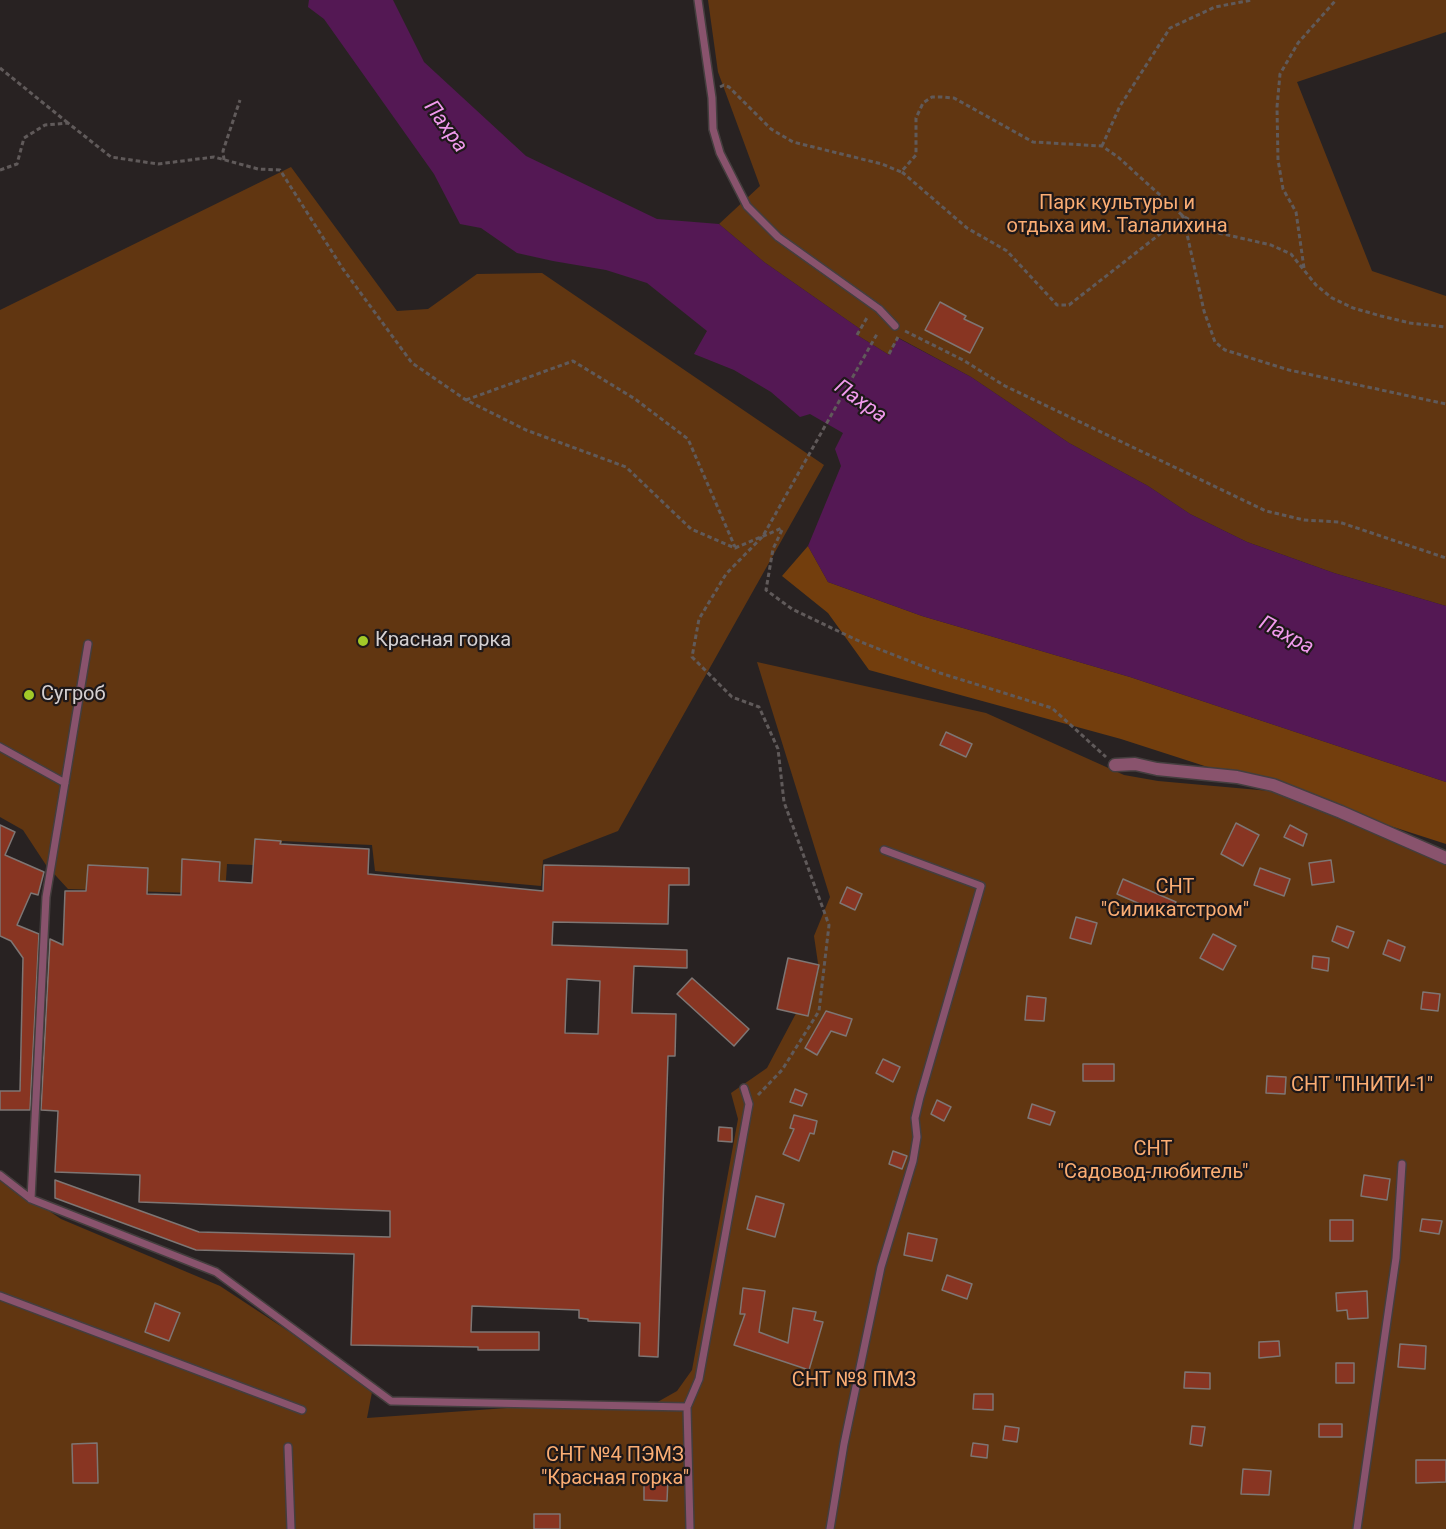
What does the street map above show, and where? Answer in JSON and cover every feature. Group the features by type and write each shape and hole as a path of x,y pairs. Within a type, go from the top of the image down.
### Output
{"street":[{"path":"1114,765 1135,764 1194,774 1238,777 1273,785 1446,858"}],"lane":[{"path":"698,0 712,98 713,129 720,153 747,206 778,237 879,309 895,326"},
{"path":"31,1199 46,897 88,644"},
{"path":"0,747 65,783"},
{"path":"830,1529 844,1444 881,1267 913,1161 917,1137 915,1118 981,886 884,850"},
{"path":"690,1529 687,1407 699,1379 749,1104 744,1088"},
{"path":"1357,1529 1396,1258 1402,1164"},
{"path":"0,1174 31,1199 216,1272 391,1401 687,1407"},
{"path":"0,1296 302,1410"},
{"path":"288,1447 291,1529"}],"path":[{"path":"1102,146 1120,106 1170,28 1215,7 1252,0"},
{"path":"1305,271 1296,212 1283,189 1278,160 1277,107 1280,74 1298,42 1336,0"},
{"path":"0,68 111,157 158,164 214,157 258,169 280,170 343,269 412,363 466,400 526,430 626,467 691,529 735,548 782,528 773,549 766,590 792,609 861,642 930,669 1052,708 1114,765"},
{"path":"712,98 723,85 729,87 771,129 793,142 882,164 901,172 967,228 1007,251 1057,305 1069,305 1183,216"},
{"path":"901,172 916,155 916,118 923,103 932,97 954,99 1033,142 1102,146 1118,157 1183,216 1210,231 1271,245 1290,254 1316,285 1332,298 1353,308 1410,323 1446,327"},
{"path":"224,160 223,151 240,100"},
{"path":"0,170 17,164 24,138 45,125 68,123"},
{"path":"1183,216 1204,311 1215,342 1220,346 1226,350 1289,369 1446,404"},
{"path":"857,335 868,315"},
{"path":"895,326 963,360 1005,386 1266,512 1304,520 1339,522 1446,558"},
{"path":"749,1104 782,1070 819,1011 829,925 784,802 778,749 759,707 732,697 692,657 699,619 726,574 763,537 877,334"},
{"path":"889,354 898,336"},
{"path":"466,400 573,360 635,399 688,439 735,548"}],"green space":[{"name":"Парк культуры и отдыха им. Талалихина","path":"708,0 1446,0 1446,32 1297,82 1372,271 1446,296 1446,606 1334,573 1247,542 1190,514 1148,486 1069,443 971,377 899,338 889,355 857,335 860,329 764,262 719,224 760,186 718,72"},
{"name":"Красная горка","path":"291,167 397,311 428,309 477,274 542,273 824,465 618,831 543,860 541,886 375,871 372,845 282,841 280,866 227,864 225,894 68,889 46,865 23,830 0,817 0,310"},
{"path":"757,662 986,713 1124,775 1158,781 1270,791 1446,862 1446,1529 0,1529 0,1178 61,1219 220,1286 373,1387 367,1418 521,1407 654,1404 677,1391 692,1370 738,1119 731,1093 767,1068 819,970 814,936 830,897"}],"shaded area":[{"path":"808,546 828,582 922,616 1130,677 1446,782 1446,844 1121,739 869,670 828,613 782,576"}],"water":[{"name":"Пахра","path":"309,0 393,0 424,62 526,156 657,219 719,224 764,262 860,329 857,335 889,355 898,338 971,377 1069,443 1148,486 1190,514 1247,542 1334,573 1446,606 1446,782 1130,677 922,616 828,582 808,546 841,466 835,449 843,433 810,414 800,417 771,392 734,370 694,354 707,331 647,283 606,270 517,253 481,228 460,224 434,174 324,19 308,7"}],"building":[{"path":"940,302 966,316 964,319 983,328 970,353 925,330"},
{"path":"946,732 972,744 966,757 940,745"},
{"path":"1236,823 1259,835 1243,866 1221,854"},
{"path":"0,825 15,832 5,855 44,872 38,895 31,893 17,925 39,934 30,1110 0,1110 0,1091 20,1091 23,958 11,941 0,936"},
{"path":"1290,825 1307,834 1303,846 1284,837"},
{"path":"255,839 281,841 280,844 369,849 368,874 543,891 544,865 689,868 689,885 669,885 668,924 553,922 552,945 687,950 687,968 634,966 632,1013 676,1014 675,1056 668,1056 658,1357 639,1356 640,1323 588,1321 588,1319 579,1318 579,1310 472,1306 471,1332 539,1332 539,1350 351,1345 354,1254 196,1250 55,1198 55,1180 199,1232 390,1237 390,1211 139,1202 140,1175 55,1172 58,1111 41,1110 50,939 63,945 65,891 86,891 88,865 148,868 147,894 181,895 182,859 220,862 219,881 252,883","holes":["567,979 600,981 598,1034 565,1033"]},
{"path":"1331,860 1334,882 1312,885 1309,863"},
{"path":"1260,868 1290,879 1284,896 1254,885"},
{"path":"1123,879 1176,902 1170,917 1117,894"},
{"path":"847,887 862,894 855,910 840,903"},
{"path":"1076,917 1097,923 1091,944 1070,938"},
{"path":"1337,926 1354,932 1348,948 1332,941"},
{"path":"1213,934 1236,946 1223,970 1200,958"},
{"path":"1388,940 1405,947 1400,961 1383,954"},
{"path":"1313,956 1329,958 1328,971 1312,968"},
{"path":"788,958 819,965 808,1016 777,1009"},
{"path":"692,978 749,1029 734,1046 677,994"},
{"path":"1423,992 1440,994 1438,1011 1421,1009"},
{"path":"1027,996 1046,998 1044,1021 1025,1020"},
{"path":"826,1011 852,1019 846,1036 831,1031 817,1055 805,1048"},
{"path":"883,1059 900,1067 893,1082 876,1073"},
{"path":"1083,1064 1114,1064 1114,1081 1083,1081"},
{"path":"1267,1076 1286,1077 1285,1094 1266,1093"},
{"path":"795,1089 807,1094 802,1106 790,1102"},
{"path":"937,1100 951,1107 944,1121 931,1114"},
{"path":"1032,1104 1055,1112 1050,1125 1028,1118"},
{"path":"794,1115 817,1121 814,1134 810,1133 799,1161 783,1154 794,1129 790,1128"},
{"path":"719,1127 732,1128 732,1142 718,1141"},
{"path":"893,1151 907,1156 902,1169 889,1164"},
{"path":"1364,1175 1390,1179 1387,1200 1361,1196"},
{"path":"756,1196 784,1204 775,1237 747,1229"},
{"path":"1422,1219 1442,1221 1439,1234 1420,1231"},
{"path":"1330,1220 1353,1220 1353,1241 1330,1241"},
{"path":"908,1233 937,1239 932,1261 904,1255"},
{"path":"947,1275 972,1284 967,1299 942,1290"},
{"path":"743,1288 765,1291 759,1332 788,1343 793,1308 816,1312 814,1320 823,1322 809,1370 734,1345 745,1314 740,1314"},
{"path":"1367,1291 1368,1318 1348,1319 1347,1310 1337,1311 1336,1293"},
{"path":"155,1303 180,1313 169,1341 145,1332"},
{"path":"1279,1341 1280,1356 1259,1358 1259,1342"},
{"path":"1400,1344 1426,1346 1425,1369 1398,1367"},
{"path":"1336,1363 1354,1363 1354,1383 1336,1383"},
{"path":"1185,1372 1210,1373 1210,1389 1184,1388"},
{"path":"974,1394 993,1394 993,1410 973,1409"},
{"path":"1319,1424 1342,1424 1342,1437 1319,1437"},
{"path":"1005,1426 1019,1428 1017,1442 1003,1440"},
{"path":"1192,1426 1205,1427 1202,1446 1190,1444"},
{"path":"97,1443 98,1483 73,1483 72,1444"},
{"path":"973,1443 988,1445 987,1458 971,1456"},
{"path":"1416,1460 1446,1460 1446,1482 1416,1483"},
{"path":"1243,1469 1271,1471 1269,1495 1241,1494"},
{"path":"644,1477 668,1478 667,1501 644,1500"},
{"path":"534,1514 560,1514 560,1529 534,1529"}],"place":[{"name":"Красная горка","path":"363,641"},
{"name":"Сугроб","path":"29,695"}],"park label":[{"name":"СНТ \"Силикатстром\"","path":"1175,900"},
{"name":"СНТ \"ПНИТИ-1\"","path":"1362,1086"},
{"name":"СНТ \"Садовод-любитель\"","path":"1153,1162"},
{"name":"СНТ №8 ПМЗ","path":"854,1381"},
{"name":"СНТ №4 ПЭМЗ \"Красная горка\"","path":"615,1468"}]}
